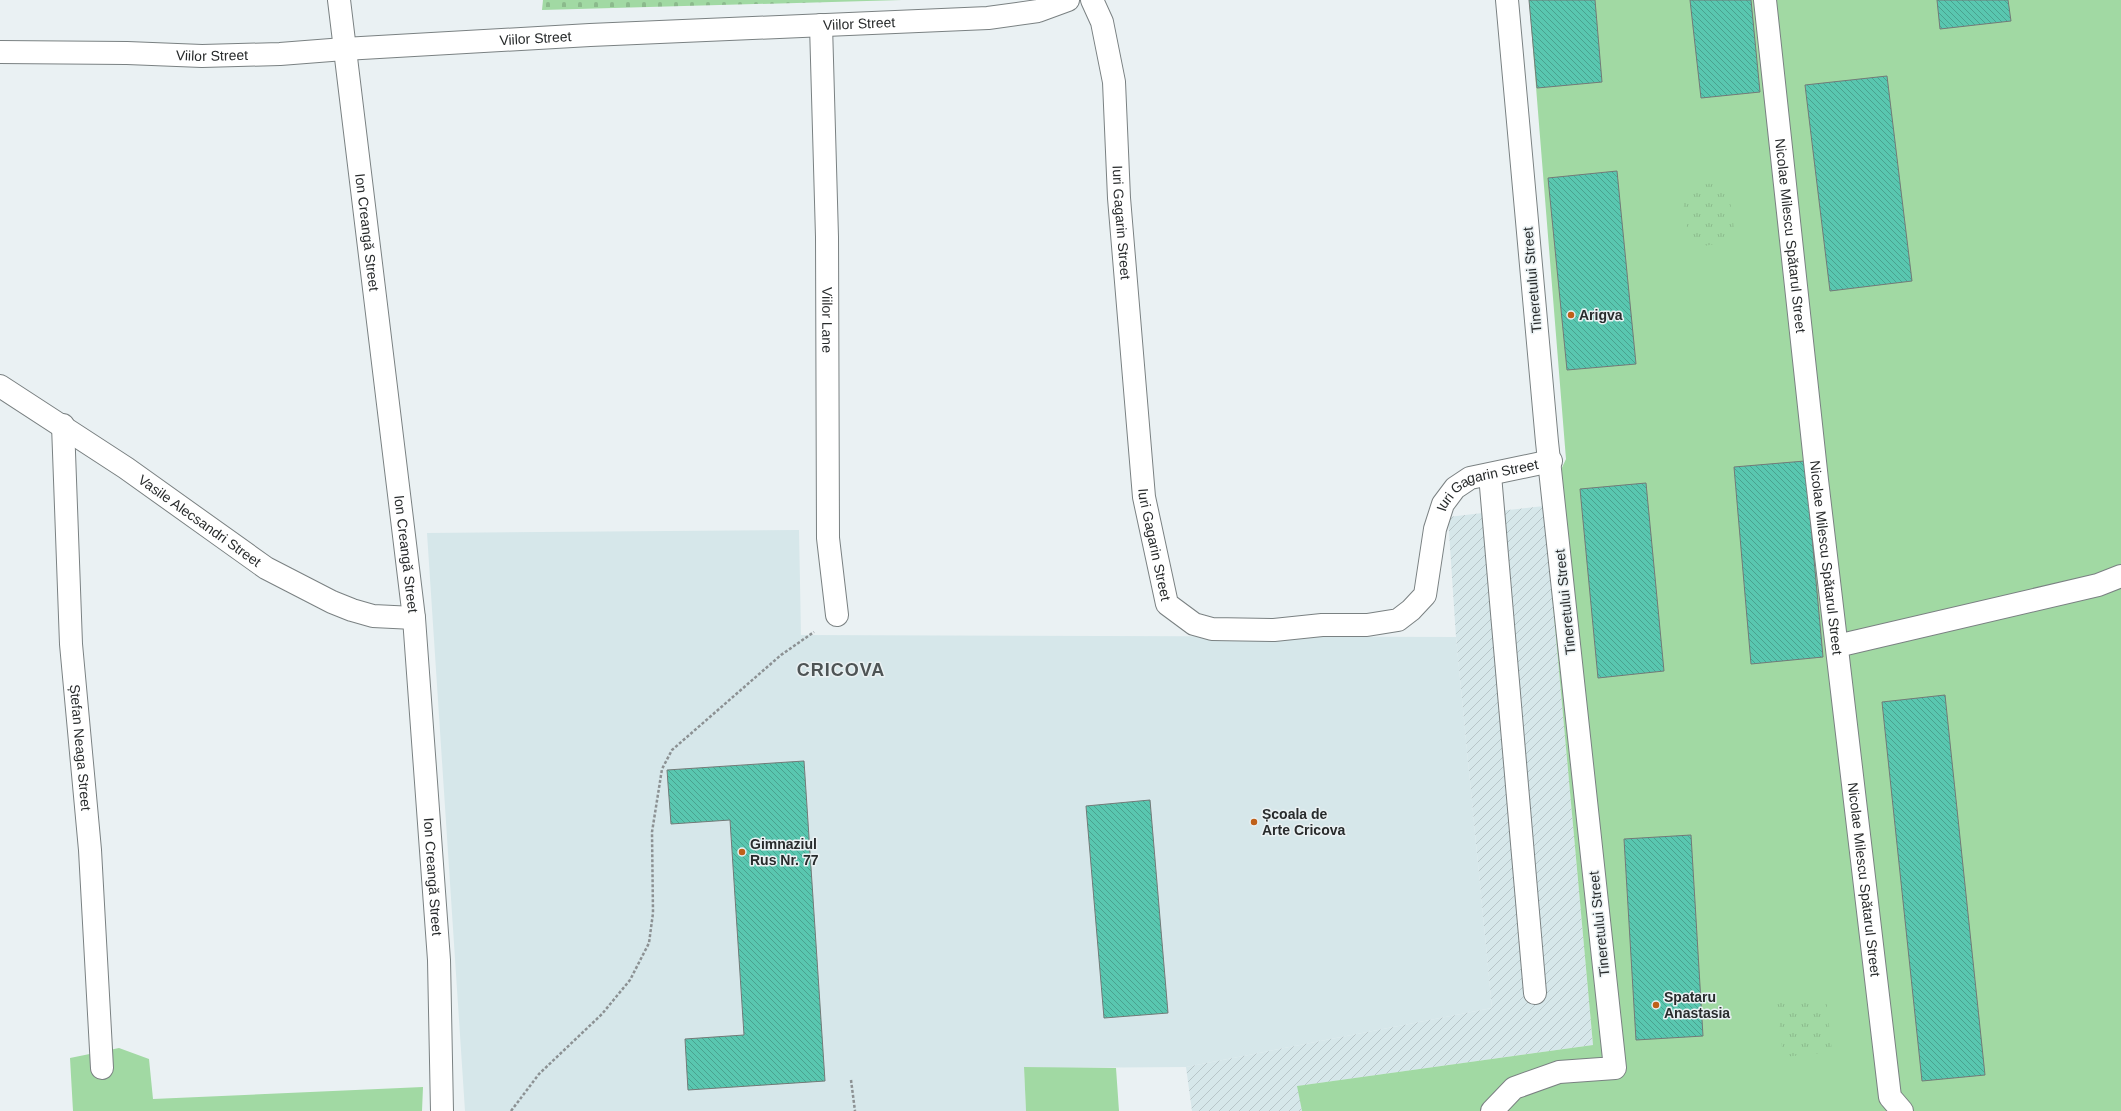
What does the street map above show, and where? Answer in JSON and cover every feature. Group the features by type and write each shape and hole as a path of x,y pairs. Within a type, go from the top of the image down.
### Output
{"street":[{"name":"Ion Creangă Street","path":"339,0 414,618 439,960 442,1111"},
{"name":"Viilor Street","path":"0,52 127,53 202,56 280,54 344,48 988,18 1038,11 1068,0"},
{"name":"Iuri Gagarin Street","path":"1092,0 1102,22 1114,82 1119,198 1144,497 1167,604 1194,624 1212,629 1274,630 1322,625 1367,625 1398,620 1411,610 1425,595 1435,529 1443,504 1455,488 1470,478 1490,475 1550,460"},
{"name":"Tineretului Street","path":"1492,1111 1514,1088 1559,1072 1615,1068 1546,434 1507,0"},
{"name":"Nicolae Milescu Spătarul Street","path":"1765,0 1816,472 1890,1097 1902,1111"},
{"name":"Viilor Lane","path":"821,25 828,237 828,538 837,615"},
{"name":"Vasile Alecsandri Street","path":"0,386 63,425 266,568 332,602 352,610 373,616 414,618"},
{"name":"Ștefan Neaga Street","path":"63,425 71,644 90,850 102,1068"},
{"path":"1490,475 1535,993"},
{"path":"1837,646 2098,585 2121,576"}],"path":[{"path":"511,1111 539,1074 602,1014 630,980 649,943 653,913 653,825 662,769 672,750 781,656 837,615"},
{"path":"851,1080 855,1111"}],"shaded area":[{"path":"1544,506 1593,1045 1298,1086 1302,1111 1192,1111 1186,1067 1492,1008 1456,637 1448,517"},
{"name":"Gimnaziul Rus Nr. 77","path":"799,530 801,635 1456,637 1492,1008 1186,1067 1024,1067 1026,1111 465,1111 427,533"}],"green space":[{"path":"543,0 902,0 542,10"},
{"path":"1529,0 2121,0 2121,1111 1302,1111 1297,1086 1593,1045 1544,506 1566,459"},
{"path":"1727,181 1736,241 1690,248 1681,188"},
{"path":"1826,997 1832,1052 1783,1057 1777,1002"},
{"path":"119,1048 149,1059 153,1099 423,1087 422,1111 73,1111 70,1058"},
{"path":"1024,1067 1116,1068 1119,1111 1026,1111"}],"building":[{"path":"1529,0 1595,0 1602,82 1537,88"},
{"path":"1690,0 1751,0 1760,92 1701,98"},
{"path":"1937,0 2008,0 2011,21 1940,29"},
{"path":"1887,76 1912,281 1830,291 1805,85"},
{"path":"1617,171 1636,364 1567,370 1548,178"},
{"path":"1805,461 1823,657 1751,664 1734,467"},
{"path":"1646,483 1664,671 1598,678 1580,489"},
{"path":"1945,695 1985,1075 1922,1081 1882,702"},
{"path":"804,761 825,1081 688,1090 685,1039 744,1035 730,820 671,824 667,770"},
{"path":"1150,800 1168,1013 1104,1018 1086,806"},
{"path":"1691,835 1703,1036 1636,1040 1624,839"}],"place":[{"name":"Arigva","path":"1571,315"},
{"name":"Școala de Arte Cricova","path":"1254,822"},
{"name":"Gimnaziul Rus Nr. 77","path":"742,852"},
{"name":"Spataru Anastasia","path":"1656,1005"}],"district":[{"name":"CRICOVA","path":"841,670"}]}
